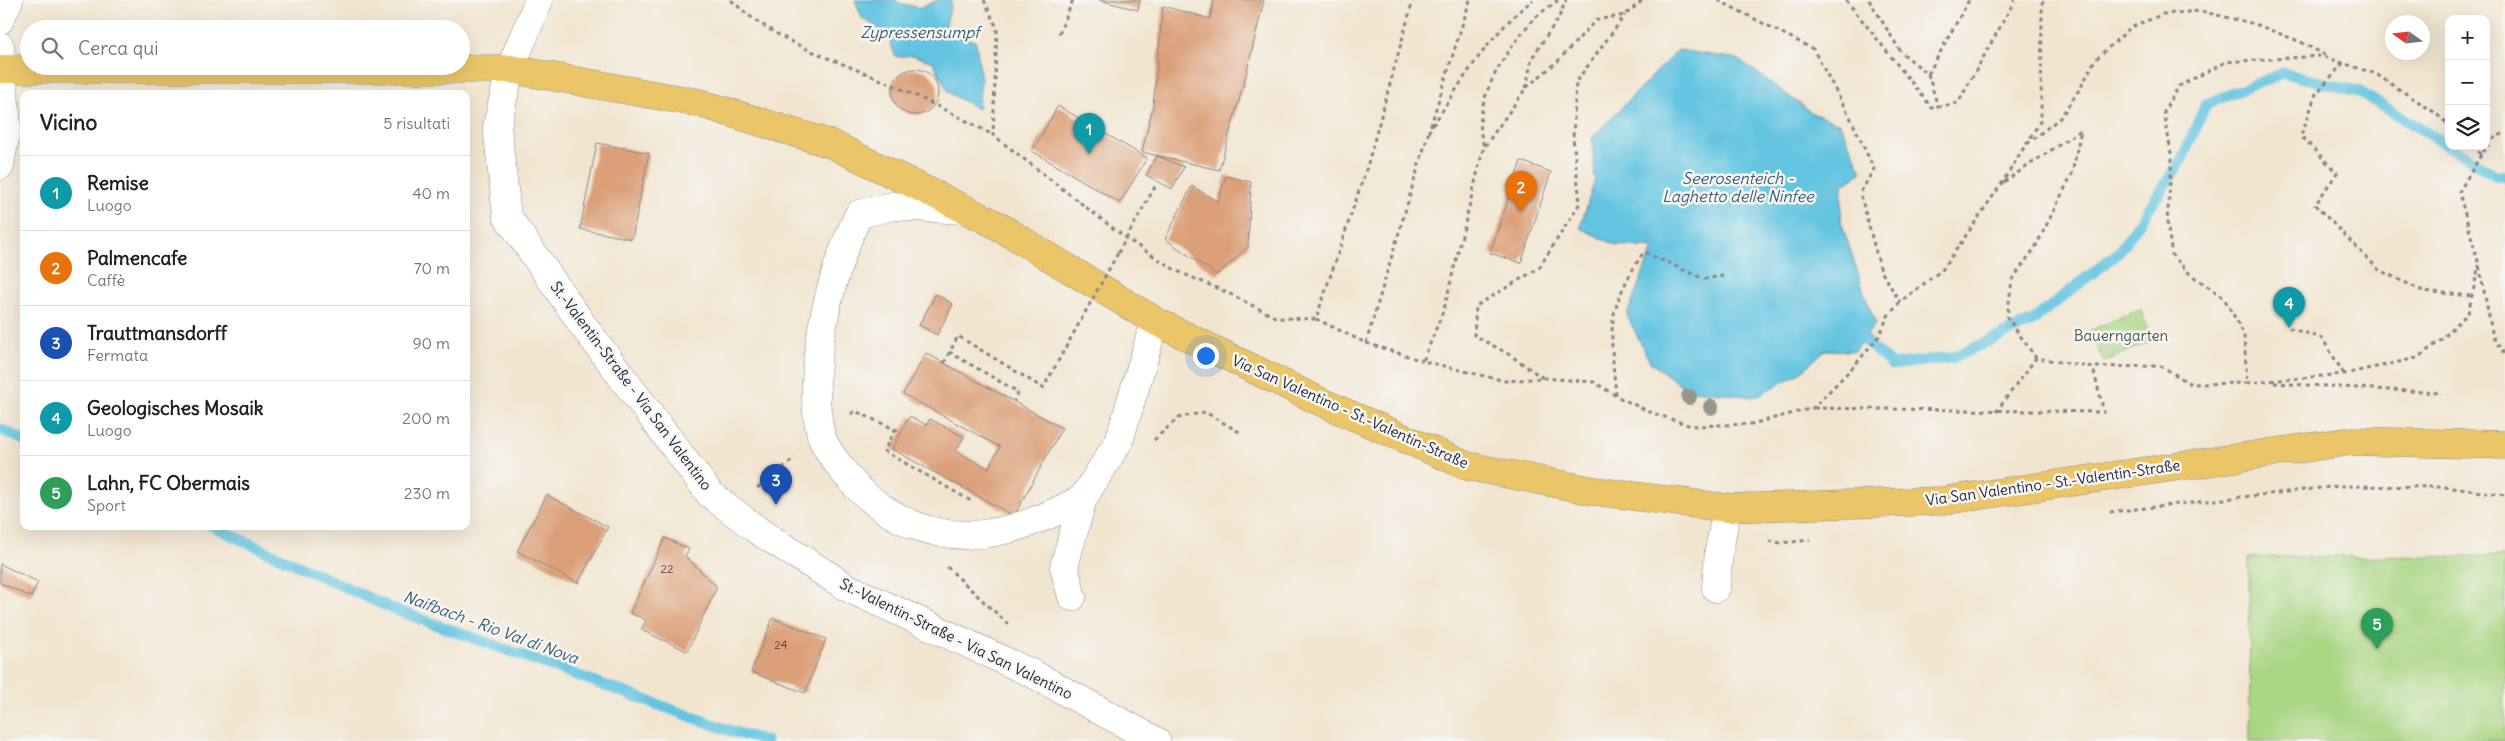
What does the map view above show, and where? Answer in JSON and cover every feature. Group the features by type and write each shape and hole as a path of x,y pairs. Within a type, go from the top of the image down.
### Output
{"main road":[{"path":"1,61 20,61"},
{"path":"470,68 510,69 699,103 831,144 966,210"},
{"name":"Via San Valentino - St.-Valentin-Straße","path":"966,210 995,224 1155,321 1319,402 1467,466 1594,491 1724,521 1941,501 2352,441 2505,445"}],"street":[{"path":"0,20 9,0"},
{"name":"St.-Valentin-Straße - Via San Valentino","path":"539,0 510,69 497,126 508,216 582,324 710,494 760,532 848,588 1033,674 1156,741"},
{"path":"0,166 7,126 1,61"},
{"path":"966,210 893,206 859,214 846,241 830,288 820,346 816,398 821,437 851,481 877,506 917,528 962,536 1017,528 1053,515 1083,498"},
{"path":"1072,597 1064,567 1083,498 1119,441 1155,321"},
{"path":"1716,588 1724,521"}],"path":[{"path":"731,0 749,16 786,40 894,85 993,134 1127,239 1177,271 1226,292 1277,318 1316,319 1366,343 1424,361 1505,381 1544,378 1594,382 1616,396 1650,412 1691,426 1751,424 1813,408 2104,412 2093,367"},
{"path":"984,0 996,28 993,134"},
{"path":"1059,34 1073,0"},
{"path":"1316,319 1370,157 1413,0"},
{"path":"1366,343 1428,130 1470,0"},
{"path":"1428,130 1480,54 1514,15 1533,0"},
{"path":"1484,146 1480,134 1480,118 1495,71 1532,21 1558,0"},
{"path":"1526,88 1532,58 1559,18 1566,0"},
{"path":"1544,378 1474,334 1476,306 1539,268 1580,203 1573,138 1576,82 1625,15 1644,0"},
{"path":"1718,0 1813,49 1850,116 1874,169 1860,193 1881,271 1900,302"},
{"path":"1846,0 1932,108 1958,103 2015,0"},
{"path":"1869,0 1901,52 1928,74 1938,108"},
{"path":"1928,74 1969,0"},
{"path":"1813,408 1879,336 1888,316 1900,302 1943,269 2002,184 2041,120 2042,3 2044,0"},
{"path":"2025,146 2060,118 2081,87 2095,60 2130,28 2163,14 2200,11 2255,24 2302,42 2332,59"},
{"path":"1424,361 1444,309 1484,146 1526,88 1558,61 1596,20 1625,15"},
{"path":"2247,384 2244,334 2224,298 2190,274 2172,254 2167,222 2172,158 2164,111 2179,86 2226,62 2322,56 2376,74 2434,112 2445,122"},
{"path":"2343,63 2316,94 2301,136 2337,173 2315,205 2379,270 2423,291 2472,296"},
{"path":"2002,184 2081,130 2072,174 2036,246 2012,280 2007,317 2036,358 2093,367 2161,366 2191,384 2247,384 2344,374 2417,358 2440,342 2468,313 2478,265"},
{"path":"2505,133 2494,138 2481,154 2459,192 2494,337 2505,355"},
{"path":"2476,150 2481,154"},
{"path":"944,363 958,336 1043,388 1156,186"},
{"path":"1616,396 1613,350 1614,314 1633,267 1644,252 1704,279 1723,276"},
{"path":"2290,328 2322,338 2344,374"},
{"path":"949,352 1018,392 1014,401"},
{"path":"1995,412 2036,358"},
{"path":"2263,382 2442,393"},
{"path":"1149,444 1178,418 1205,412 1242,432"},
{"path":"895,430 884,451 1017,528"},
{"path":"2103,512 2339,486 2445,487 2505,495"},
{"path":"1724,521 1781,543 1820,539"},
{"path":"917,528 921,543 1012,628"}],"green space":[{"name":"Bauerngarten","path":"2140,309 2153,340 2104,362 2089,331"},
{"path":"2505,556 2505,741 2250,741 2249,557"}],"water":[{"name":"Zypressensumpf","path":"855,0 896,0 898,3 921,8 938,0 952,0 945,29 976,42 981,81 978,109 949,93 933,62 912,55 896,57 886,33 862,18"},
{"name":"Seerosenteich - Laghetto delle Ninfee","path":"1678,50 1738,59 1812,113 1840,124 1862,172 1842,185 1841,221 1868,305 1876,323 1854,351 1825,350 1800,373 1754,397 1686,389 1650,362 1627,315 1653,248 1616,245 1580,228 1595,180 1592,138"}],"building":[{"path":"1099,0 1140,0 1138,10"},
{"path":"1214,0 1264,0 1244,83 1219,170 1142,152 1153,106 1163,6 1210,19"},
{"path":"910,69 920,69 932,75 937,83 937,101 932,109 924,114 910,115 902,112 895,105 892,97 892,87 895,79 902,72"},
{"path":"1058,106 1147,158 1120,203 1032,151"},
{"path":"597,143 649,153 632,239 580,229"},
{"path":"1157,156 1184,167 1172,189 1146,175"},
{"path":"1521,161 1551,172 1521,263 1490,253"},
{"path":"1226,176 1251,182 1248,247 1217,275 1165,239 1192,186 1218,202"},
{"path":"936,294 953,304 937,335 919,325"},
{"path":"926,353 1062,428 1014,516 892,449 910,416 926,425 930,419 964,437 956,451 988,468 1000,447 903,394"},
{"path":"547,495 608,527 578,583 517,551"},
{"path":"665,538 689,549 685,556 717,587 687,651 641,630 646,620 630,613"},
{"path":"0,564 38,582 31,597 0,583"},
{"path":"773,618 826,639 805,693 751,672"}],"waterway":[{"path":"1863,339 1892,365 1954,357 2032,321 2119,252 2180,163 2206,104 2283,73 2358,91 2445,144"},
{"path":"2455,150 2495,175 2505,176"},
{"name":"Naifbach - Rio Val di Nova","path":"0,429 20,438"},
{"name":"Naifbach - Rio Val di Nova","path":"221,530 393,609 734,732 766,741"}],"place":[{"name":"Remise","path":"1089,154"},
{"name":"Palmencafe","path":"1521,212"},
{"name":"Geologisches Mosaik","path":"2289,328"},
{"name":"Trauttmansdorff","path":"776,505"},
{"name":"Lahn, FC Obermais","path":"2377,649"}]}
